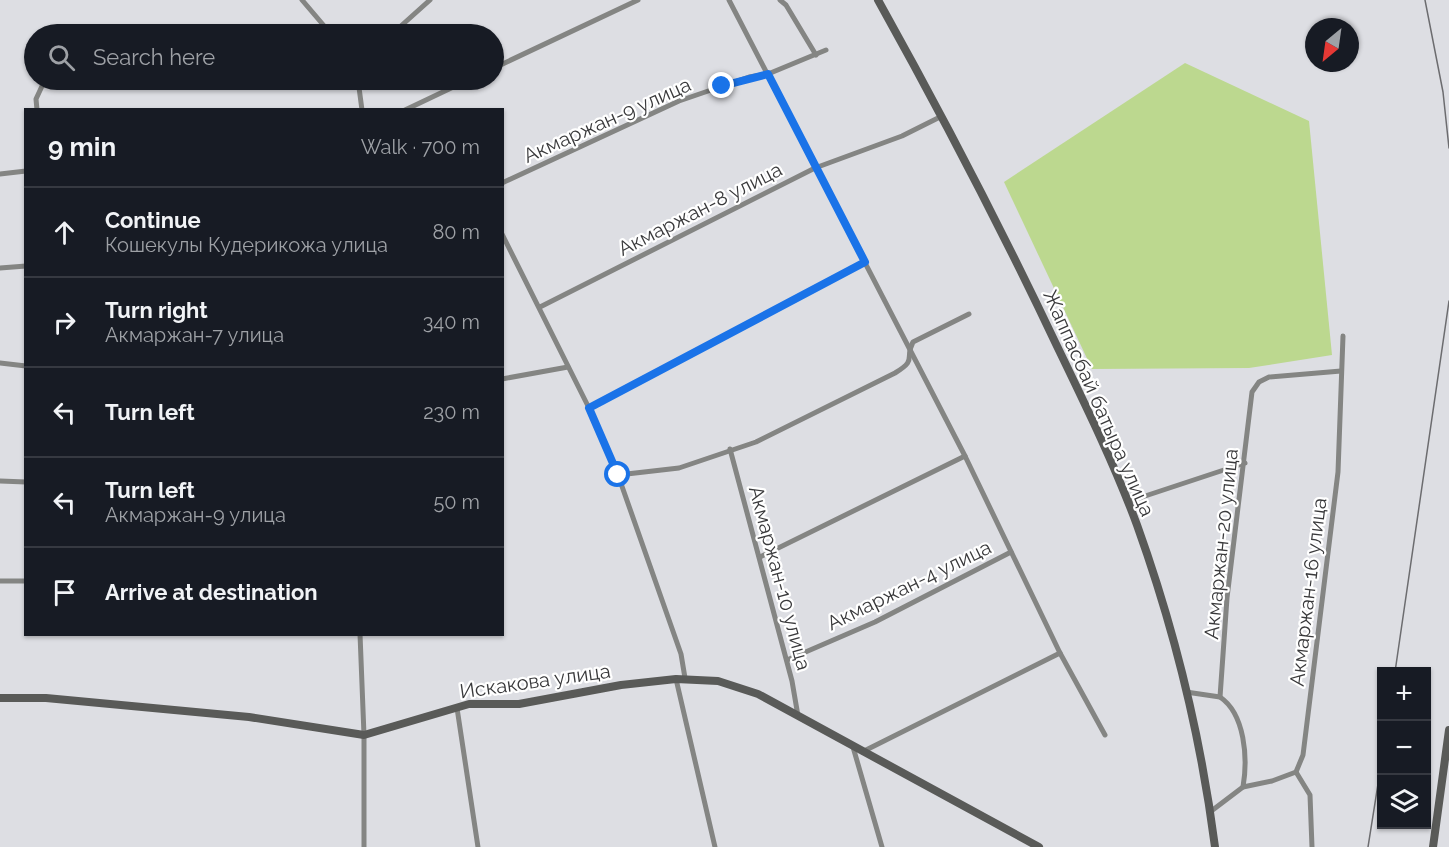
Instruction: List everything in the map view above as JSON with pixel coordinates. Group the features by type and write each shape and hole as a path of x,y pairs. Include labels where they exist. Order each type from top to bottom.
{"street":[{"path":"302,0 322,24"},
{"path":"403,24 430,0"},
{"path":"504,63 638,0"},
{"path":"729,0 965,456 1060,653 1106,735"},
{"path":"780,0 786,5 816,55"},
{"name":"Жаппасбай батыра улица","path":"879,0 1028,282 1102,439 1127,502 1167,621 1185,692 1215,847"},
{"name":"Акмаржан-9 улица","path":"504,182 680,101 749,77 768,74 826,50"},
{"path":"36,108 36,99 40,90"},
{"path":"359,90 362,108"},
{"path":"409,108 447,90"},
{"name":"Акмаржан-8 улица","path":"540,307 815,168 878,145 940,117"},
{"path":"0,174 24,171"},
{"path":"504,238 589,408 618,475 681,654 685,678"},
{"path":"589,408 865,262"},
{"path":"0,268 24,266"},
{"path":"618,475 679,468 788,428 907,366 911,359 909,348 913,342 969,314"},
{"name":"Акмаржан-16 улица","path":"1296,772 1303,755 1338,472 1343,336"},
{"path":"0,363 24,366"},
{"path":"504,380 568,367"},
{"name":"Акмаржан-20 улица","path":"1220,697 1227,598 1252,392 1259,382 1269,377 1341,371"},
{"name":"Акмаржан-10 улица","path":"729,449 787,660 798,716"},
{"path":"760,557 965,456"},
{"path":"1127,502 1245,463"},
{"path":"0,481 24,482"},
{"name":"Акмаржан-4 улица","path":"787,660 875,622 1011,552"},
{"path":"0,581 24,581"},
{"path":"360,636 364,735 364,847"},
{"path":"862,752 1060,653"},
{"name":"Искакова улица","path":"0,698 46,698 249,717 364,735 469,704 519,704 621,685 685,678 736,685 798,716 1039,847"},
{"path":"676,679 715,847"},
{"path":"1185,692 1220,697 1231,704 1237,718 1246,770 1243,787"},
{"path":"457,708 478,847"},
{"path":"1433,847 1449,730"},
{"path":"853,747 882,847"},
{"path":"1210,812 1243,787 1272,781 1296,772 1310,795 1312,847"}],"green space":[{"path":"1185,63 1309,121 1332,355 1249,368 1092,369 1004,182"}],"railway":[{"path":"1425,0 1443,92 1449,148"},
{"path":"1396,667 1449,301"},
{"path":"1368,847 1379,775"}],"route":[{"path":"618,475 589,408 865,262 768,74 749,77 722,86"}]}
